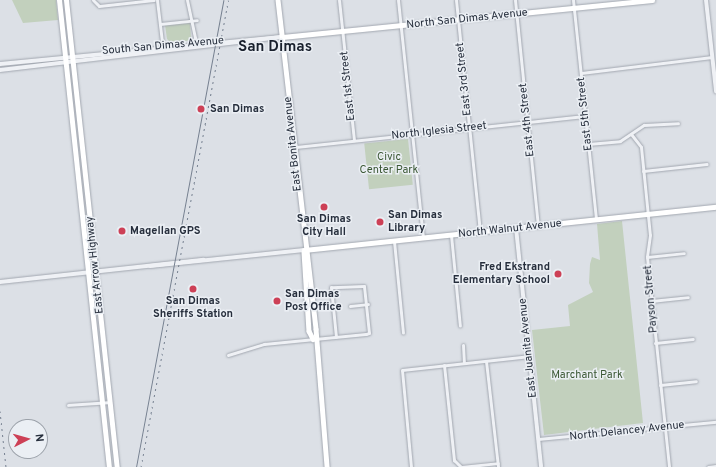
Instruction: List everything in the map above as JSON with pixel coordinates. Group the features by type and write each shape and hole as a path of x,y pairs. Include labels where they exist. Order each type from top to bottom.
{"main road":[{"name":"East Arrow Highway","path":"59,0 108,467"},
{"name":"East Arrow Highway","path":"66,0 97,272 117,467"},
{"name":"East Bonita Avenue","path":"278,0 304,250 316,329 314,339 327,467"},
{"name":"North San Dimas Avenue","path":"282,37 652,0"},
{"name":"North Walnut Avenue","path":"304,250 716,207"}],"street":[{"path":"93,0 95,5 154,0"},
{"path":"157,0 163,49"},
{"path":"187,0 189,21 195,38 191,44"},
{"name":"East 1st Street","path":"339,0 354,140"},
{"path":"398,0 423,238"},
{"name":"East 3rd Street","path":"456,0 480,232"},
{"name":"East 4th Street","path":"515,0 538,226"},
{"name":"East 5th Street","path":"573,0 596,220"},
{"path":"706,0 712,57 715,68 716,91"},
{"path":"160,24 197,20"},
{"name":"South San Dimas Avenue","path":"0,64 73,55 163,49 282,37"},
{"name":"South San Dimas Avenue","path":"0,70 66,64 191,44 282,37"},
{"path":"581,73 712,57"},
{"name":"North Iglesia Street","path":"293,147 585,116"},
{"path":"588,144 620,140 644,125 678,123"},
{"name":"Payson Street","path":"631,134 641,148 648,215 647,257 669,467"},
{"path":"643,171 707,164"},
{"name":"East Juanita Avenue","path":"516,228 541,467"},
{"path":"451,235 460,326"},
{"path":"394,241 403,333"},
{"path":"0,282 88,274 304,250"},
{"path":"647,257 684,253"},
{"path":"228,356 264,344 336,337 369,333 368,304 364,286 331,287 336,337"},
{"path":"651,301 688,297"},
{"path":"350,306 368,304"},
{"path":"655,343 693,339"},
{"path":"463,345 464,363"},
{"path":"411,467 402,370 530,356"},
{"path":"486,361 498,467"},
{"path":"444,365 457,466 461,467 498,463"},
{"path":"660,385 696,382"},
{"path":"68,405 110,402"},
{"name":"North Delancey Avenue","path":"538,439 716,422"},
{"path":"708,467 716,466"}],"green space":[{"path":"12,0 56,0 58,20 23,23"},
{"path":"190,23 191,38 187,41 171,43 167,39 165,25"},
{"name":"Civic Center Park","path":"408,139 413,185 369,189 364,144"},
{"name":"Marchant Park","path":"622,221 643,423 544,435 532,330 570,326 568,305 593,292 589,283 590,264 592,257 600,260 597,224"}],"tram line":[{"path":"136,467 223,0"}],"railway":[{"path":"141,467 228,0"},
{"path":"0,411 6,467"}],"place":[{"name":"San Dimas","path":"201,109"},
{"name":"San Dimas City Hall","path":"324,207"},
{"name":"San Dimas Library","path":"380,222"},
{"name":"Magellan GPS","path":"122,231"},
{"name":"Fred Ekstrand Elementary School","path":"558,274"},
{"name":"San Dimas Sheriffs Station","path":"193,289"},
{"name":"San Dimas Post Office","path":"277,301"}],"district":[{"name":"San Dimas","path":"275,48"}]}
